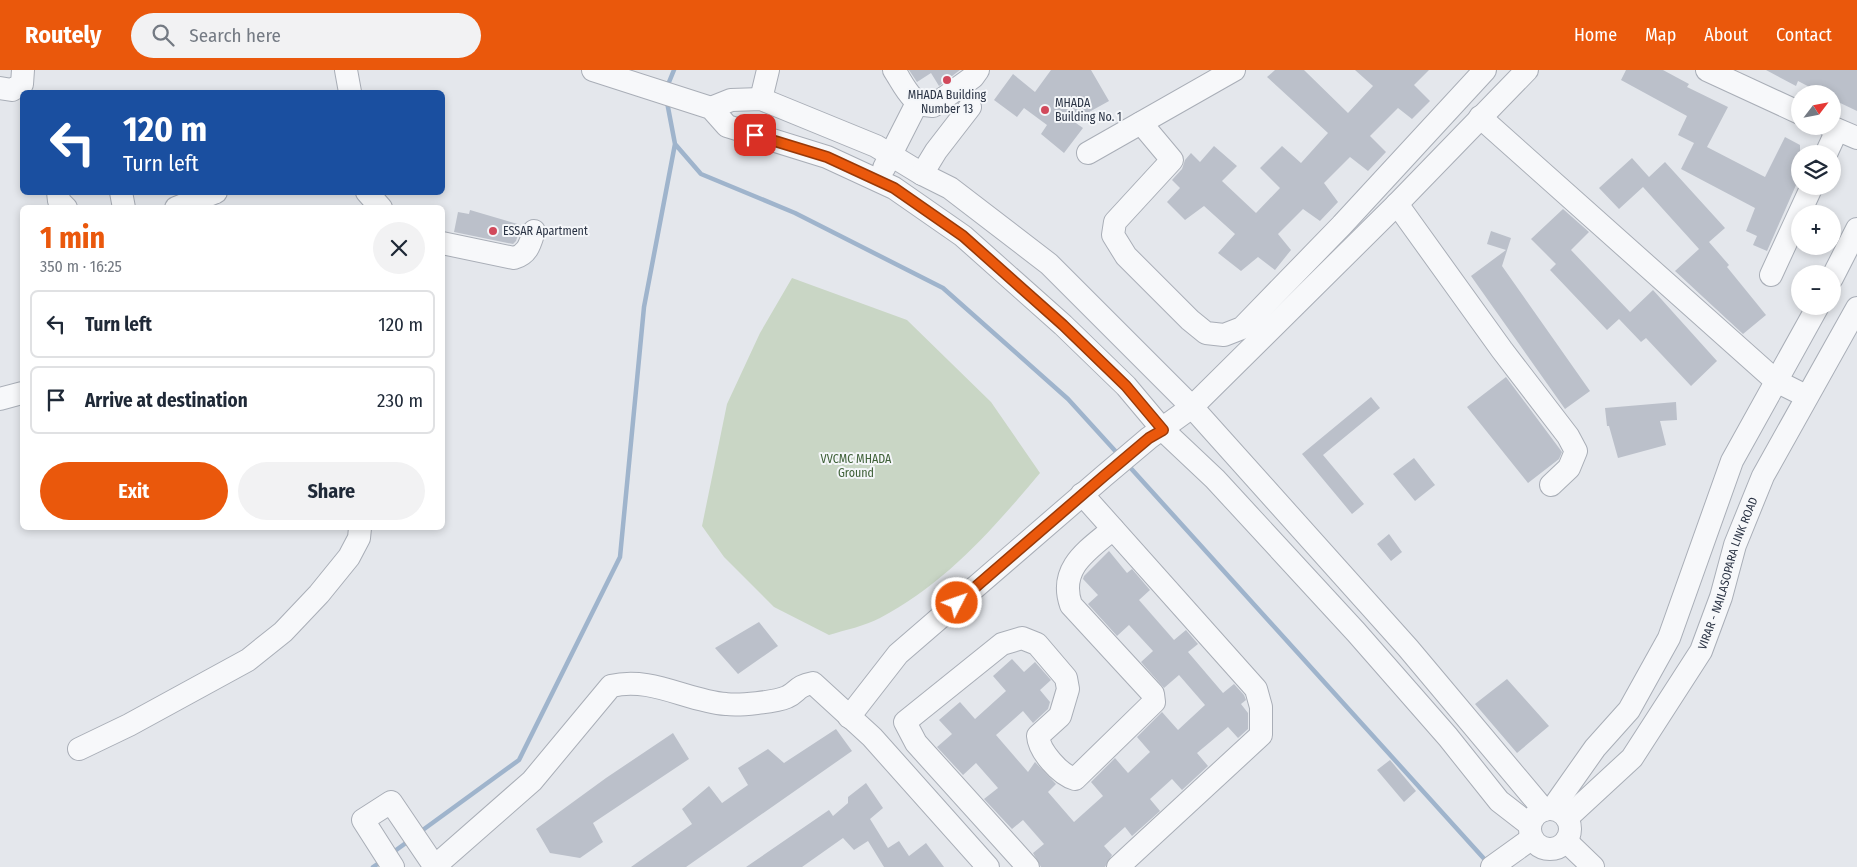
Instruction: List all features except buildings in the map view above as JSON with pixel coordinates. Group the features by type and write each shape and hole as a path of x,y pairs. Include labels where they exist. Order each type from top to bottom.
{"street":[{"path":"346,70 350,90"},
{"path":"593,70 705,105 727,126 827,157 894,188 963,236 1063,325 1126,386 1156,434 1215,479 1356,632 1448,737 1499,801 1546,839 1592,867"},
{"path":"761,99 768,70"},
{"path":"894,70 917,103 933,106 973,77 978,70"},
{"path":"1088,153 1234,70"},
{"path":"1141,123 1172,160 1115,222 1113,235 1126,256 1190,320 1206,333 1224,335 1242,328 1342,225 1485,70"},
{"path":"849,717 898,654 1082,494 1156,434 1192,408 1397,204 1527,70"},
{"path":"1707,70 1791,109"},
{"path":"0,88 12,90 22,84 28,72"},
{"path":"705,105 731,100 761,99 876,146 922,174 950,188 1049,264 1192,408 1408,648 1546,839"},
{"path":"878,180 917,103"},
{"path":"922,174 970,107"},
{"path":"1480,117 1776,381 1806,396"},
{"path":"184,205 208,195"},
{"path":"369,195 378,205"},
{"path":"1772,275 1808,195"},
{"path":"1397,204 1502,350 1568,436 1576,451 1569,468 1551,485"},
{"path":"1839,265 1857,229"},
{"path":"445,244 514,258 522,256 528,249 534,231"},
{"name":"VIRAR - NAILASOPARA LINK ROAD","path":"1492,867 1546,839 1632,758 1701,651 1720,597 1735,545 1763,476 1806,396 1857,308"},
{"name":"VIRAR - NAILASOPARA LINK ROAD","path":"1546,839 1595,748 1629,710 1669,638 1732,461 1813,315"},
{"path":"0,399 20,394"},
{"path":"1082,494 1256,689 1261,707 1261,734 1118,867"},
{"path":"875,740 904,722 1002,644 1022,638 1037,644 1066,678 1068,689 1060,716 1038,736 1039,744 1066,777 1075,779 1154,702 1153,694 1070,605 1066,593 1074,565 1113,529"},
{"path":"79,749 137,721 248,660 283,632 319,594 349,557 359,538 360,530"},
{"path":"389,860 363,820 391,802 435,867 532,781 611,686 625,683 670,689 694,698 727,705 787,697 800,685 813,683 875,740 988,867"},
{"path":"904,722 916,743 1028,867"}],"green space":[{"name":"VVCMC MHADA Ground","path":"792,278 907,320 991,402 1040,473 986,535 926,589 874,621 829,635 774,607 724,557 702,526 727,404 760,333"}],"waterway":[{"path":"667,87 674,70"},
{"path":"667,102 675,144 701,174 795,213 943,288 1068,399 1118,454"},
{"path":"420,832 519,760 620,557 644,307 675,144"},
{"path":"1127,464 1487,862"},
{"path":"392,853 410,840"},
{"path":"373,867 382,861"}],"place":[{"name":"MHADA Building Number 13","path":"947,80"},
{"name":"MHADA Building No. 1","path":"1045,110"},
{"name":"ESSAR Apartment","path":"493,231"}],"route":[{"path":"755,135 827,157 894,188 963,236 1063,325 1126,386 1163,430 1149,438 1075,500 957,603"}]}
